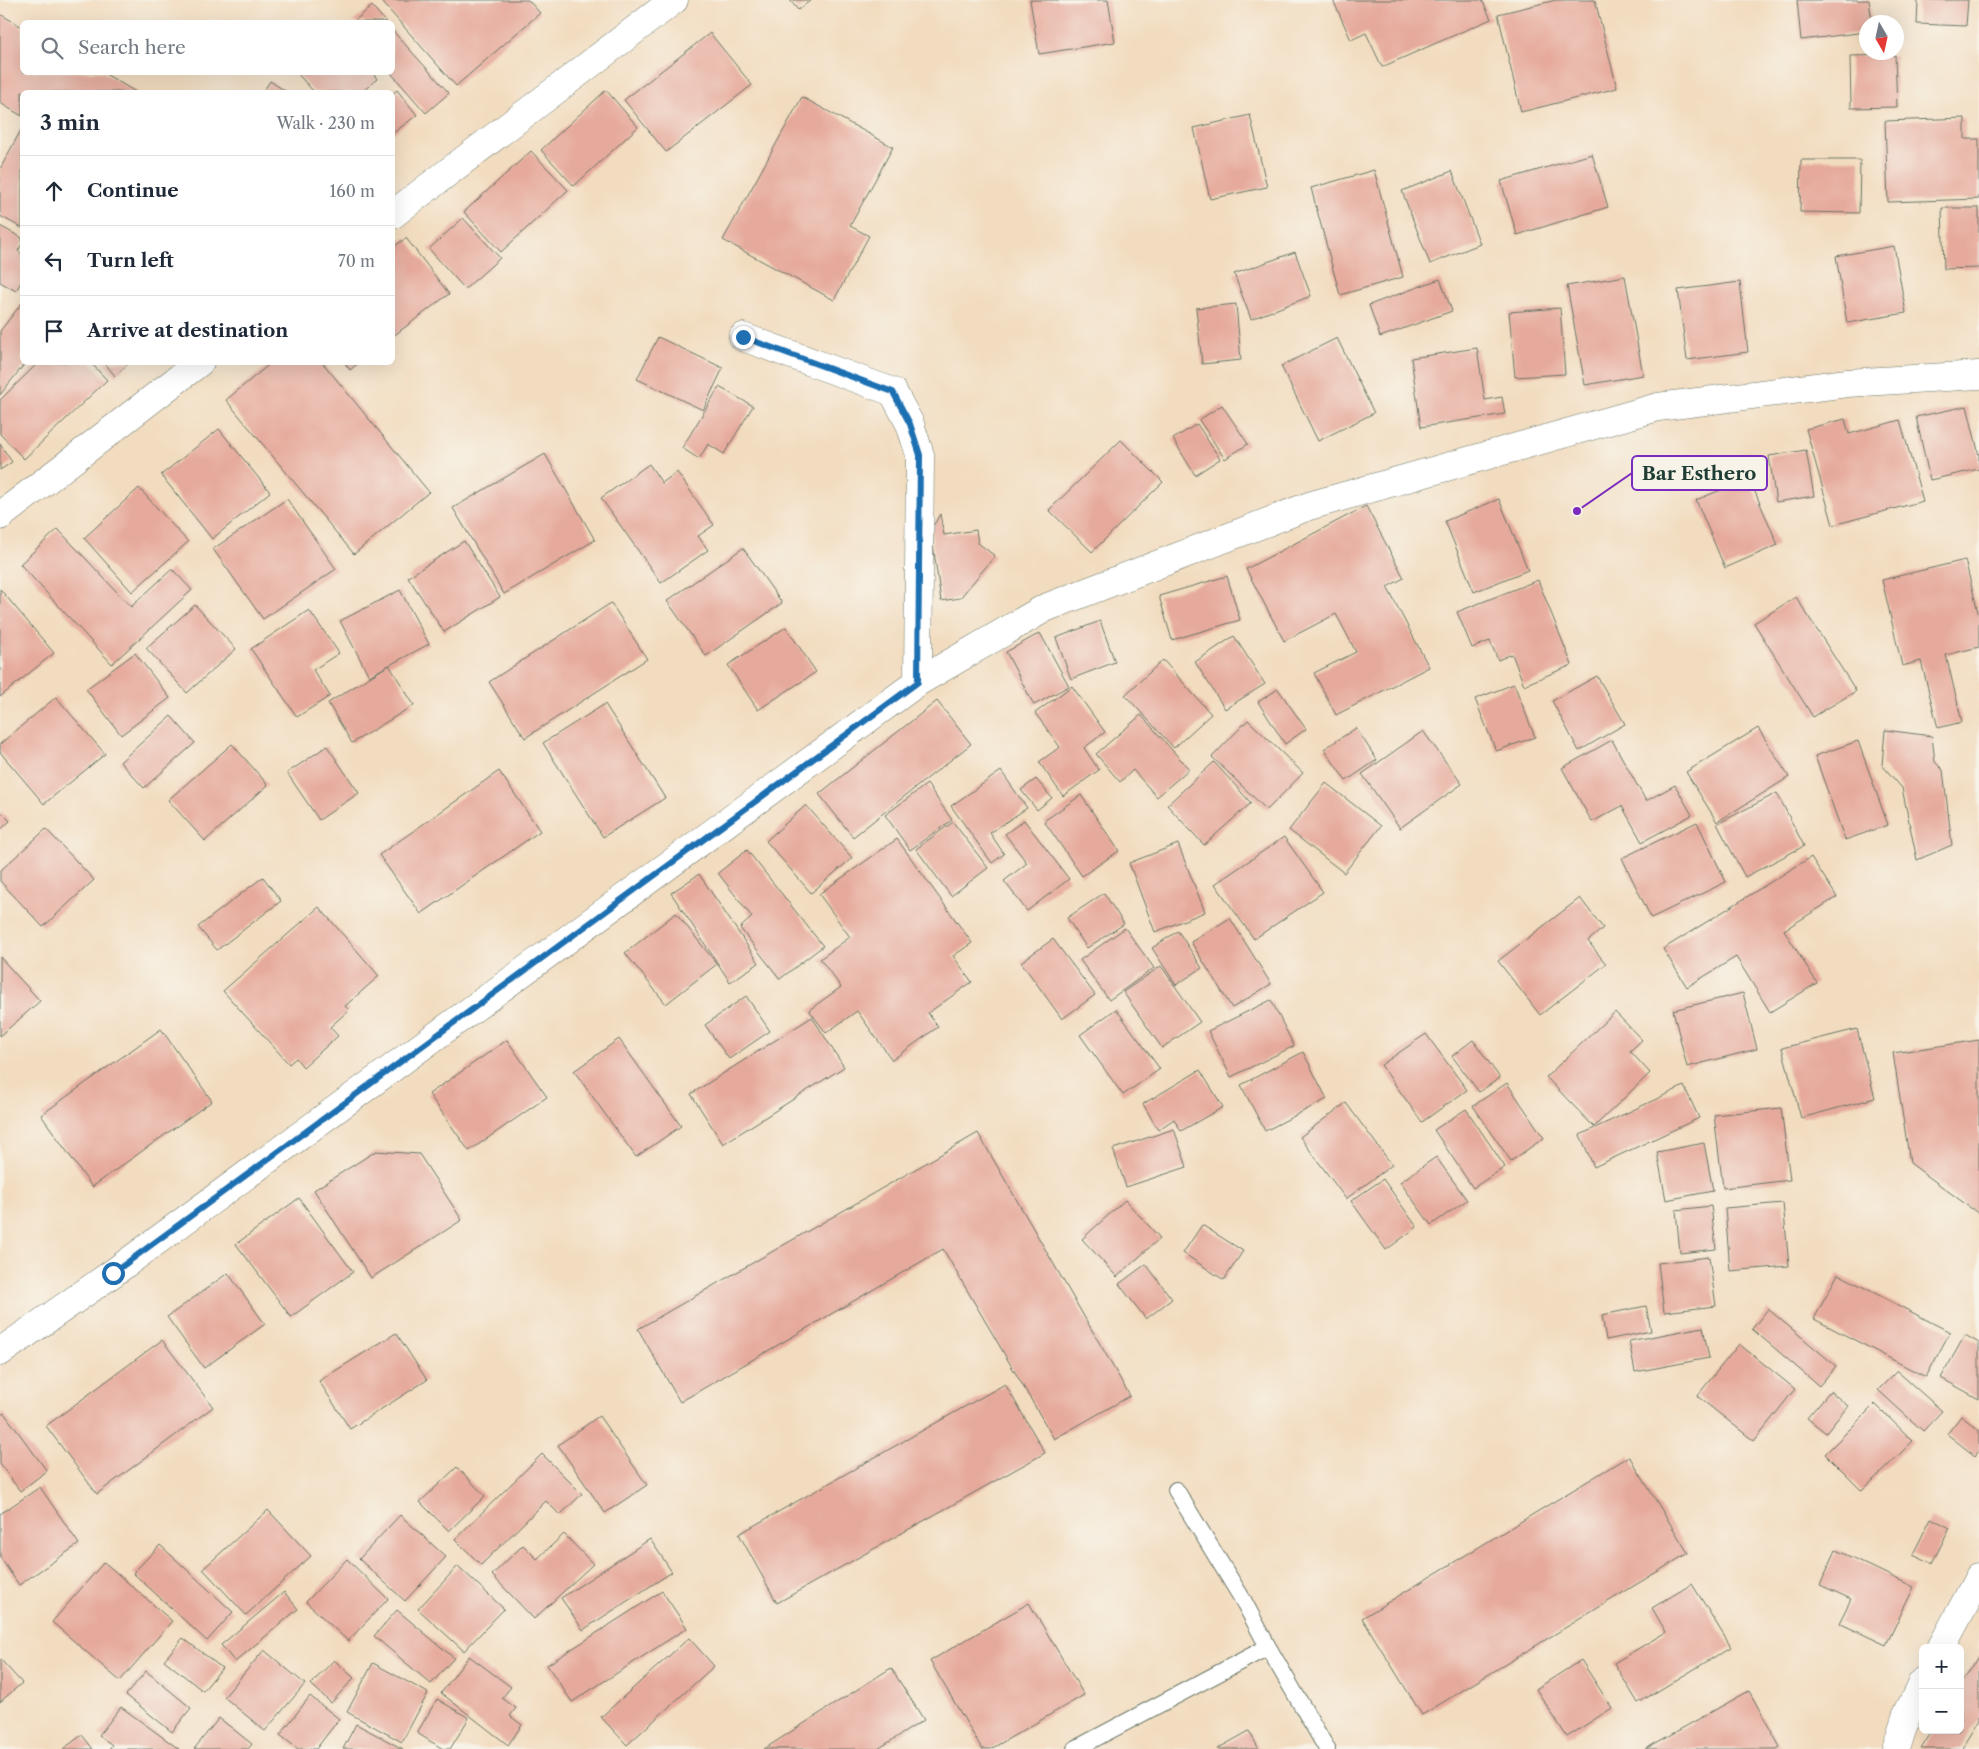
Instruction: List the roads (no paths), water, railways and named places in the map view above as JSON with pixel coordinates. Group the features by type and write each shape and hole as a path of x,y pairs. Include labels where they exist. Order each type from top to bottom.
{"street":[{"path":"395,213 674,0"},
{"path":"743,337 893,392 910,424 920,455 918,682"},
{"path":"0,516 196,365"},
{"path":"0,1352 121,1267 918,682 1045,608 1319,504 1658,407 1847,383 1979,375"},
{"path":"1943,1644 1979,1576"},
{"path":"1896,1749 1906,1717 1919,1689"}],"lane":[{"path":"1176,1490 1243,1600 1268,1648 1327,1749"},
{"path":"1075,1749 1268,1648"}],"place":[{"name":"Bar Esthero","path":"1577,511"}]}
